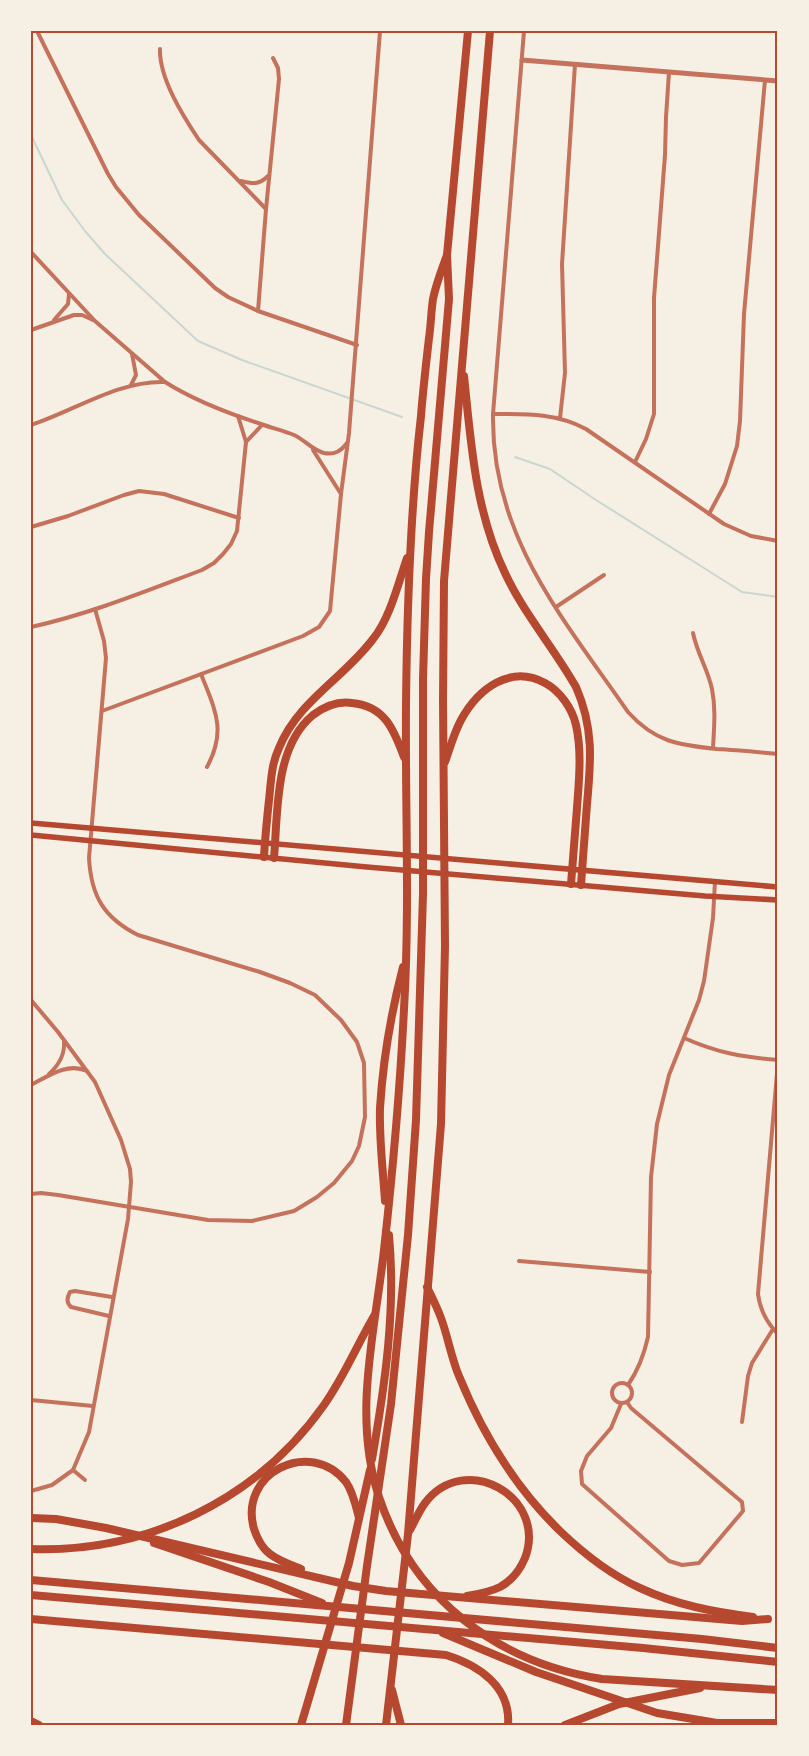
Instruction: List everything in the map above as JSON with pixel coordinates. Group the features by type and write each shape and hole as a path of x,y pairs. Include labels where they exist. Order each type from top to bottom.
{"highway":[{"path":"345,1725 391,1404 408,1235 416,1120 424,894 424,625 429,532 449,299 446,255 468,31"},
{"path":"386,1725 408,1534 440,1124 445,946 443,766 444,581 490,31"},
{"path":"446,255 434,298 416,460 409,552 406,764 407,953 401,1068 394,1152 367,1378 366,1414 369,1455 373,1476 388,1521 409,1560 423,1580 468,1624 497,1644 540,1664 602,1679 778,1690"},
{"path":"462,357 476,483 484,520 513,589 576,687 587,718 591,755 581,885"},
{"path":"264,858 272,768 279,746 298,714 374,638 392,604 409,552"},
{"path":"443,766 461,721 476,699 488,687 502,679 519,676 533,678 553,688 562,697 571,711 576,723 578,739 580,769 571,884"},
{"path":"274,858 280,786 287,755 300,729 307,720 323,708 347,702 361,704 377,712 394,731 406,764"},
{"path":"302,1725 360,1520 384,1387 392,1298 391,1260 381,1152 380,1109 394,1002 407,953"},
{"path":"427,1286 441,1318 452,1360 482,1427 506,1468 540,1511 578,1549 619,1578 659,1596 694,1607 778,1620"},
{"path":"31,1549 79,1548 149,1534 213,1506 259,1475 297,1439 325,1404 376,1313"},
{"path":"319,1577 278,1560 258,1540 253,1524 252,1506 263,1481 274,1470 288,1464 306,1462 322,1465 332,1470 346,1483 351,1491 360,1520"},
{"path":"408,1534 426,1501 443,1487 459,1481 476,1480 500,1488 508,1492 520,1507 527,1524 528,1540 526,1555 519,1569 508,1582 495,1589 458,1598"},
{"path":"31,1518 83,1524 353,1586 386,1591 742,1621 768,1619"},
{"path":"131,1534 178,1552 269,1582 330,1606"},
{"path":"31,1580 702,1639 778,1648"},
{"path":"31,1595 643,1648 778,1662"},
{"path":"31,1619 446,1655 477,1668 494,1683 505,1699 508,1725"},
{"path":"436,1630 536,1672 657,1713 717,1723 778,1724"},
{"path":"391,1684 401,1725"},
{"path":"565,1725 619,1704 710,1686"},
{"path":"31,1721 39,1725"}],"main road":[{"path":"31,823 778,887"},
{"path":"31,835 367,867 714,897 778,900"}],"street":[{"path":"36,31 104,167 127,202 139,215 215,288 236,302 357,345"},
{"path":"102,711 303,636 319,627 330,611 353,393 366,195 380,31"},
{"path":"524,31 493,414 496,467 506,509 514,532 528,562 556,607 638,724 647,731 669,742 684,746 778,754"},
{"path":"160,49 160,60 164,76 190,127 199,140 266,209"},
{"path":"258,311 279,78 278,68 273,58"},
{"path":"522,60 778,82"},
{"path":"560,418 565,373 562,269 576,64"},
{"path":"635,462 654,414 654,298 665,155 669,72"},
{"path":"709,514 727,478 737,446 740,421 744,314 765,80"},
{"path":"239,180 251,184 262,182 269,175"},
{"path":"31,252 95,321 165,382 196,400 295,436 324,453 334,454 341,451 348,441"},
{"path":"52,322 68,304 69,294"},
{"path":"31,330 74,315 82,315 95,321"},
{"path":"130,385 136,374 132,354"},
{"path":"31,425 130,385 165,382"},
{"path":"493,414 535,414 574,422 724,524 751,536 778,541"},
{"path":"31,627 53,623 95,609 202,570 214,563 231,544 237,531 246,442 237,416"},
{"path":"246,442 262,425"},
{"path":"313,448 341,494"},
{"path":"31,527 139,491 164,494 239,518"},
{"path":"556,607 604,575"},
{"path":"31,1194 58,1196 208,1220 252,1221 294,1211 317,1197 334,1183 352,1161 359,1146 365,1117 364,1063 357,1042 341,1020 315,996 304,989 268,974 138,935 124,928 104,910 93,888 90,873 90,842 106,658 104,641 95,609"},
{"path":"693,633 712,688 714,706 713,748"},
{"path":"201,674 216,713 218,731 216,747 206,767"},
{"path":"628,1385 638,1369 645,1352 648,1336 651,1176 656,1124 669,1075 699,1000 704,981 716,881"},
{"path":"31,1000 89,1072 113,1119 126,1152 131,1175 129,1208 89,1432 73,1470 52,1484 31,1491"},
{"path":"684,1038 715,1051 731,1055 778,1061 758,1294 762,1312 778,1334"},
{"path":"46,1077 56,1068 62,1058 65,1047 64,1040"},
{"path":"31,1085 70,1068 78,1067 89,1072"},
{"path":"519,1261 650,1272"},
{"path":"109,1316 70,1307 67,1298 70,1292 75,1291 112,1298"},
{"path":"742,1422 748,1376 752,1363 758,1350 773,1329"},
{"path":"618,1383 628,1385 632,1394 627,1402 621,1404 614,1400 612,1390 618,1383"},
{"path":"31,1400 93,1406"},
{"path":"621,1404 611,1428 587,1456 581,1471 582,1484 669,1561 682,1565 699,1563 743,1511 742,1502 627,1402"},
{"path":"73,1470 85,1480"}],"waterway":[{"path":"31,135 62,200 85,231 105,254 198,341 242,360 402,417"},
{"path":"515,457 550,469 742,592 778,597"}]}
